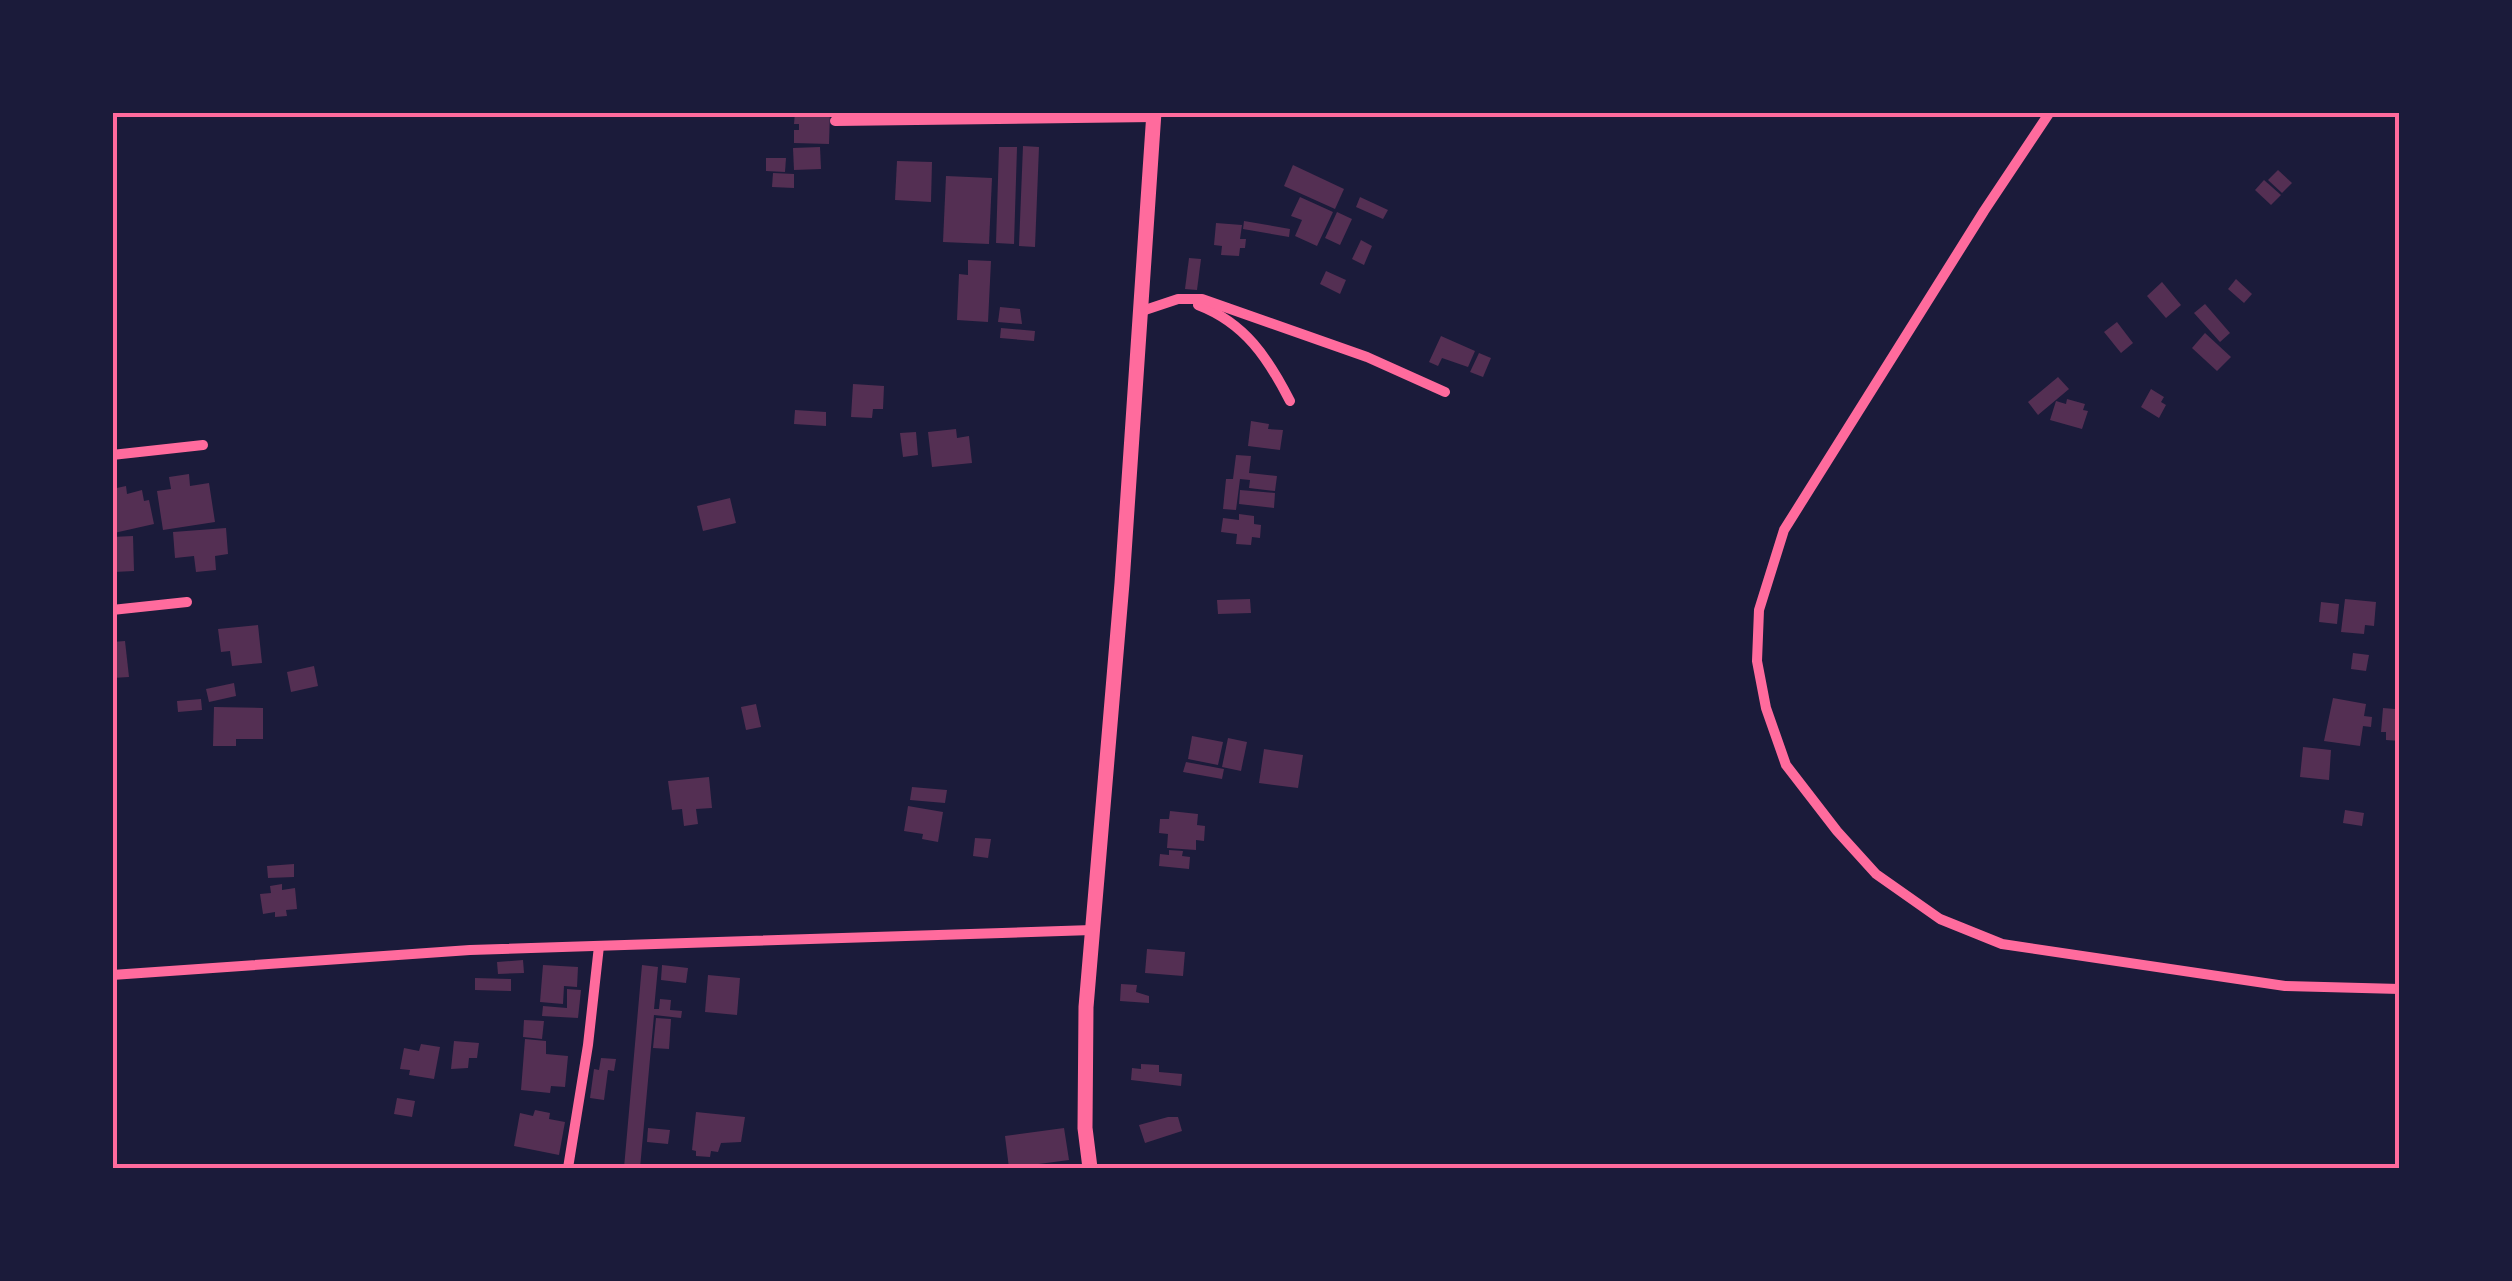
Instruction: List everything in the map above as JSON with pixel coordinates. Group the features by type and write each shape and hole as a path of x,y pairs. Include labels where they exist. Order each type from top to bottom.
{"street":[{"path":"2050,112 1784,530 1759,610 1757,661 1766,708 1786,766 1837,832 1876,874 1940,919 2002,944 2284,986 2400,989"},
{"path":"835,121 1154,115 1092,930 1084,1072 1090,1168"},
{"path":"1142,312 1178,299 1202,299 1367,356 1444,392"},
{"path":"1178,299 1202,306 1248,335 1270,360 1290,401"},
{"path":"112,455 203,445"},
{"path":"112,610 187,602"},
{"path":"112,976 470,950 1092,930"},
{"path":"568,1168 599,946"}],"building":[{"path":"795,112 830,112 829,144 794,143 794,130 799,130 799,124 794,124"},
{"path":"1023,146 1039,147 1035,247 1019,246"},
{"path":"820,147 821,169 794,170 793,148"},
{"path":"999,147 1017,147 1014,244 996,243"},
{"path":"766,158 786,158 785,172 766,171"},
{"path":"897,161 932,162 931,202 895,200"},
{"path":"1293,165 1344,189 1335,209 1284,186"},
{"path":"2278,170 2292,183 2282,193 2268,180"},
{"path":"773,173 794,174 794,188 772,187"},
{"path":"946,176 992,178 989,244 943,242"},
{"path":"2264,180 2281,195 2271,205 2255,190"},
{"path":"1300,197 1333,212 1317,246 1295,236 1302,220 1291,216"},
{"path":"1360,197 1388,210 1383,219 1356,207"},
{"path":"1337,212 1352,219 1340,245 1325,238"},
{"path":"1244,221 1290,229 1289,237 1243,229"},
{"path":"1216,223 1242,225 1240,239 1246,239 1239,256 1221,255 1222,246 1214,245"},
{"path":"1361,240 1372,246 1364,265 1352,259"},
{"path":"1189,258 1201,259 1197,290 1185,289"},
{"path":"968,260 991,261 988,322 957,320 959,274 968,275"},
{"path":"1326,271 1346,280 1340,294 1320,284"},
{"path":"2236,279 2252,294 2244,303 2228,289"},
{"path":"2162,282 2181,305 2166,318 2147,296"},
{"path":"2205,304 2230,333 2220,342 2194,313"},
{"path":"1000,307 1020,309 1022,324 998,322"},
{"path":"2117,322 2133,343 2121,353 2104,332"},
{"path":"1001,328 1035,331 1034,341 1000,338"},
{"path":"2205,333 2231,357 2217,371 2192,348"},
{"path":"1441,336 1475,351 1468,367 1442,358 1438,366 1429,362"},
{"path":"1479,353 1491,358 1483,377 1470,372"},
{"path":"2058,377 2069,389 2038,415 2028,402"},
{"path":"853,384 884,386 883,409 873,409 872,418 851,417"},
{"path":"2151,389 2164,397 2161,402 2166,405 2159,418 2141,407"},
{"path":"2067,399 2085,404 2083,410 2088,411 2082,429 2050,420 2056,401 2066,404"},
{"path":"795,410 826,412 826,426 794,424"},
{"path":"1251,421 1269,424 1268,429 1283,430 1280,450 1248,446"},
{"path":"956,429 957,438 969,436 972,463 932,467 928,432"},
{"path":"916,432 918,455 903,457 900,433"},
{"path":"1236,455 1251,456 1249,473 1277,476 1275,491 1249,488 1250,480 1240,479 1236,510 1223,509 1226,479 1233,479"},
{"path":"189,474 190,486 209,483 215,522 163,530 157,491 171,489 169,477"},
{"path":"126,486 127,494 142,490 144,501 149,500 154,524 114,533 112,489"},
{"path":"1240,490 1275,493 1274,508 1239,504"},
{"path":"730,498 736,523 703,531 697,506"},
{"path":"1239,514 1254,516 1254,524 1261,525 1260,538 1252,537 1251,545 1236,544 1237,534 1221,532 1223,518 1239,520"},
{"path":"226,528 228,554 215,556 216,570 196,572 194,556 175,558 173,532"},
{"path":"133,536 134,571 114,572 112,537"},
{"path":"1250,599 1251,613 1218,614 1217,600"},
{"path":"2345,599 2376,602 2374,626 2365,625 2364,634 2341,632"},
{"path":"2321,602 2339,604 2337,624 2319,622"},
{"path":"258,625 262,663 232,666 230,651 221,652 218,629"},
{"path":"125,641 129,677 112,678 112,642"},
{"path":"2353,653 2369,655 2366,671 2351,669"},
{"path":"314,666 318,686 291,692 287,672"},
{"path":"234,683 236,696 209,702 206,689"},
{"path":"2397,691 2400,741 2386,740 2386,732 2381,732 2383,708 2395,709"},
{"path":"2333,698 2366,704 2364,716 2372,717 2371,727 2363,726 2360,746 2324,741"},
{"path":"201,699 202,710 178,712 177,701"},
{"path":"756,704 761,727 746,730 741,707"},
{"path":"214,707 263,708 263,739 236,739 236,746 213,746"},
{"path":"1192,736 1223,742 1218,765 1188,759"},
{"path":"1228,738 1247,742 1241,771 1222,767"},
{"path":"2303,747 2331,750 2329,780 2300,777"},
{"path":"1264,749 1303,755 1298,788 1259,783"},
{"path":"1186,762 1224,769 1222,779 1183,772"},
{"path":"709,777 712,808 696,809 698,824 684,826 682,809 672,810 668,781"},
{"path":"912,787 947,790 945,803 910,800"},
{"path":"908,806 943,812 938,842 904,831"},
{"path":"2345,810 2364,813 2362,826 2343,823"},
{"path":"1170,811 1198,814 1197,825 1205,826 1204,841 1196,840 1196,850 1167,848 1168,834 1159,833 1160,819 1169,819"},
{"path":"975,838 991,839 988,858 973,856"},
{"path":"1169,850 1183,851 1182,856 1190,857 1189,869 1159,866 1160,854 1169,855"},
{"path":"294,864 294,877 268,878 267,866"},
{"path":"282,884 282,890 295,888 297,909 286,910 287,916 263,914 260,894 271,893 270,886"},
{"path":"1147,949 1185,952 1183,976 1145,973"},
{"path":"523,960 524,973 498,974 497,962"},
{"path":"543,965 578,967 577,987 564,986 563,1004 540,1002"},
{"path":"642,965 658,967 654,1009 659,1009 660,999 671,1000 670,1010 682,1011 681,1018 654,1015 640,1168 624,1168"},
{"path":"662,965 688,968 686,983 661,980"},
{"path":"708,975 740,978 737,1015 705,1012"},
{"path":"475,978 511,979 511,991 475,990"},
{"path":"1121,984 1137,985 1136,992 1149,996 1149,1003 1120,1001"},
{"path":"567,989 581,990 578,1018 542,1016 543,1006 567,1008"},
{"path":"656,1018 671,1019 669,1049 653,1048"},
{"path":"524,1020 544,1021 542,1039 523,1037"},
{"path":"525,1039 546,1041 546,1054 568,1056 565,1087 551,1086 550,1093 521,1090"},
{"path":"454,1041 479,1043 477,1058 469,1058 468,1068 451,1069"},
{"path":"421,1044 440,1047 434,1079 409,1075 410,1070 400,1069 404,1048 419,1051"},
{"path":"601,1058 616,1059 614,1071 608,1070 604,1100 590,1098 594,1069 599,1070"},
{"path":"1141,1064 1159,1065 1159,1072 1182,1074 1181,1086 1131,1080 1132,1068 1141,1069"},
{"path":"397,1098 415,1101 412,1117 394,1114"},
{"path":"535,1110 550,1113 549,1119 565,1122 559,1155 514,1146 520,1113 533,1116"},
{"path":"696,1112 745,1117 741,1142 721,1143 718,1152 711,1151 710,1157 696,1156 692,1150"},
{"path":"1178,1117 1182,1131 1145,1143 1139,1125"},
{"path":"648,1128 670,1130 668,1144 647,1142"},
{"path":"1064,1128 1069,1160 1009,1168 1005,1136"}]}
